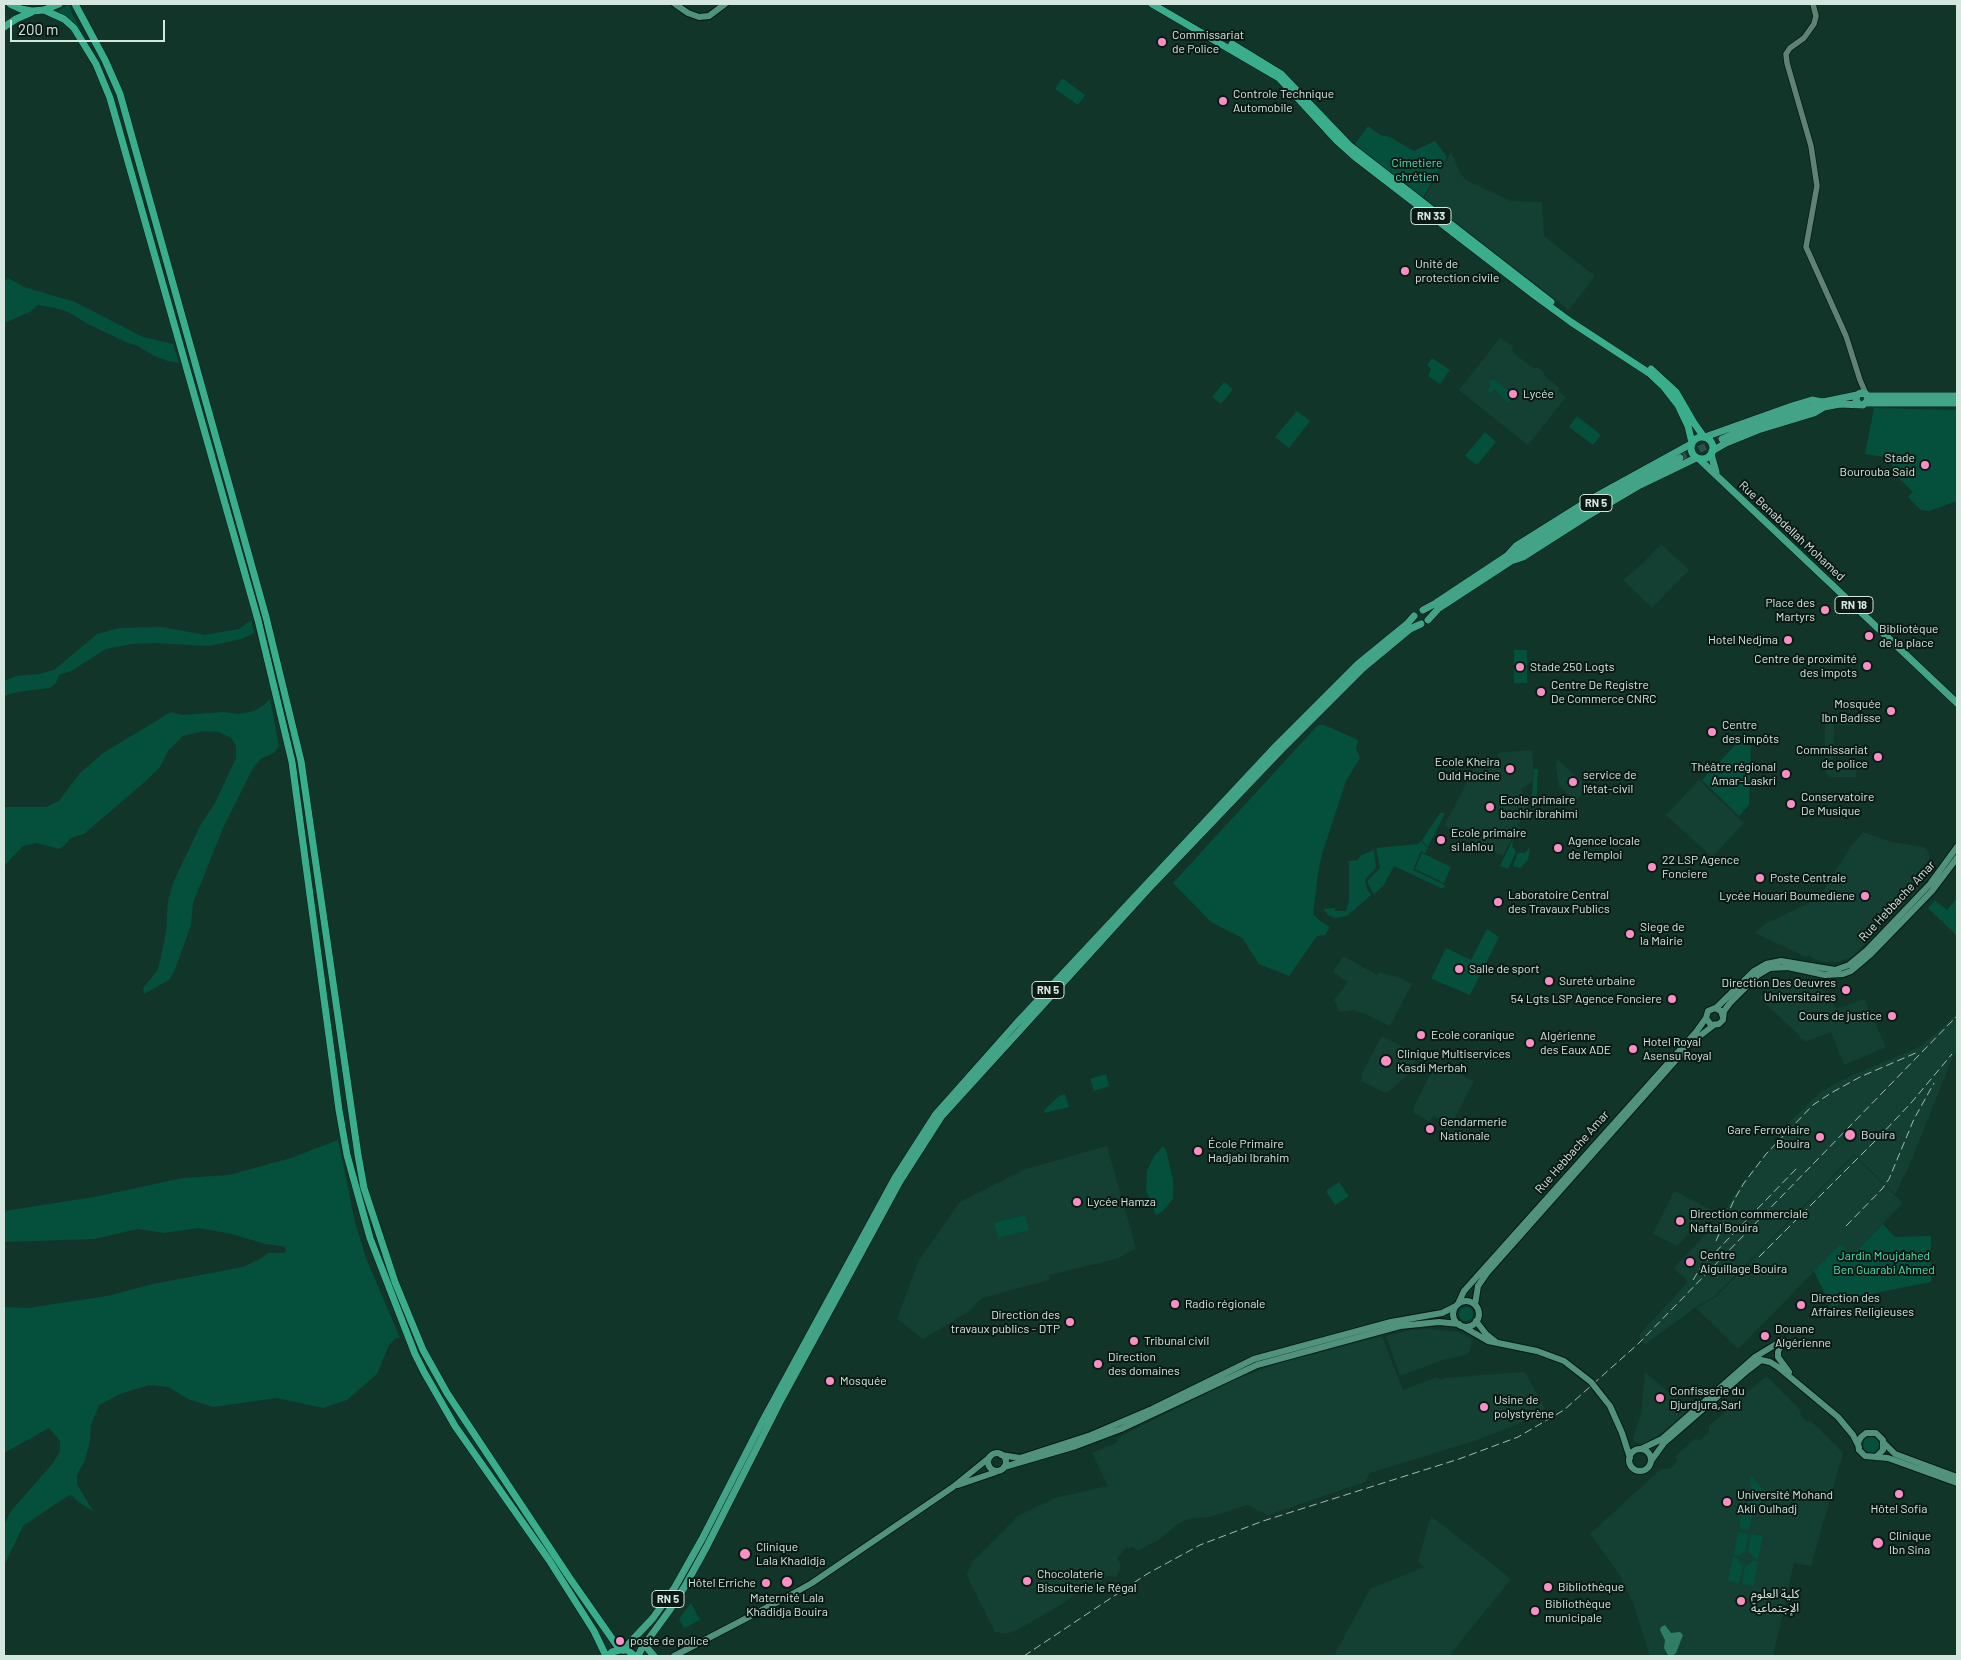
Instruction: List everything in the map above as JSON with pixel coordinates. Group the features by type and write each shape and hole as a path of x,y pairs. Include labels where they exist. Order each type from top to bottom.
{"highway":[{"path":"10,4 22,10 32,11 44,10 59,4"},
{"path":"74,4 111,71 120,94 269,627 301,761 364,1188 395,1282 423,1350 447,1393 564,1570 621,1650"},
{"name":"RN 33","path":"1152,4 1278,78 1355,157 1534,295 1571,322 1649,373 1670,393 1678,404 1688,426 1691,444"},
{"name":"RN 33","path":"1161,4 1281,74 1349,145 1571,318 1660,376 1676,392 1694,423 1705,437"},
{"path":"44,10 64,19 74,28 96,64 110,98 258,620 292,762 339,1110 347,1155 370,1238 415,1354 455,1426 549,1560 594,1631 607,1656 612,1652 621,1650 637,1656"},
{"path":"4,27 32,11"},
{"path":"1705,437 1711,441 1712,452 1707,458 1698,458 1692,454 1691,444 1697,438 1705,437"}],"main road":[{"path":"675,4 688,13 699,17 709,16 725,4"},
{"path":"1705,437 1784,408 1812,400 1821,405 1863,405 1863,396"},
{"path":"1722,439 1765,421 1821,405 1863,396 1957,396"},
{"path":"1863,396 1957,403"},
{"path":"1712,452 1726,443 1758,430 1814,413 1821,405"},
{"name":"RN 5","path":"1428,620 1439,608 1511,557 1516,546 1591,499 1691,444"},
{"name":"Rue Benabdellah Mohamed","path":"1712,452 1714,467 1720,479"},
{"name":"RN 5","path":"1422,610 1511,557 1590,506 1680,458"},
{"path":"1511,557 1523,557 1626,492 1698,458"},
{"name":"Rue Benabdellah Mohamed","path":"1698,458 1957,702"},
{"path":"1422,610 1428,613 1428,620 1421,624 1415,620 1414,616 1416,612 1422,610"},
{"name":"RN 5","path":"621,1650 653,1618 675,1587 895,1178 936,1114 1010,1031 1270,752 1358,664 1407,624 1414,616"},
{"name":"RN 5","path":"637,1656 685,1586 781,1400 900,1181 942,1117 1142,896 1282,750 1363,668 1410,629 1421,624"},
{"name":"Rue Hebbache Amar","path":"1716,1008 1754,971 1766,964 1781,961 1835,970 1849,965 1867,950 1930,884 1957,847"},
{"name":"Rue Hebbache Amar","path":"1723,1017 1724,1011 1740,993 1758,975 1770,968 1788,967 1825,975 1843,974 1851,971 1871,954 1932,891 1957,858"},
{"path":"1716,1008 1721,1011 1723,1017 1719,1024 1714,1025 1709,1023 1706,1018 1708,1011 1716,1008"},
{"name":"Rue Hebbache Amar","path":"1457,1305 1464,1291 1696,1032 1706,1018"},
{"name":"Rue Hebbache Amar","path":"1475,1305 1478,1286 1487,1273 1692,1042 1714,1025"},
{"path":"1430,1316 1450,1305 1464,1291"},
{"path":"674,1656 797,1592 952,1487 995,1454 1020,1458 1092,1435 1152,1409 1254,1360 1382,1324 1442,1313 1465,1301 1475,1305 1478,1313 1476,1321 1471,1326 1439,1322 1400,1326 1257,1365 1121,1429 952,1487"},
{"path":"1457,1305 1453,1316 1461,1325 1488,1342 1537,1351 1564,1361 1591,1382 1610,1406 1622,1433 1632,1466 1639,1470 1646,1469 1664,1443 1758,1362 1765,1360 1798,1382 1848,1428 1865,1456 1888,1458 1957,1484"},
{"path":"1476,1321 1489,1337 1499,1344"},
{"path":"1630,1458 1632,1453 1662,1439 1755,1357 1783,1340 1778,1357 1798,1382"},
{"path":"1858,1447 1861,1437 1870,1432 1879,1434 1884,1443 1895,1454 1957,1477"},
{"path":"1622,1433 1628,1442 1649,1453 1651,1461"},
{"path":"1876,1457 1883,1450 1884,1443"},
{"path":"1001,1455 1005,1459 1001,1469"},
{"path":"990,1457 988,1462 990,1467 994,1470 1001,1469"},
{"path":"648,1640 648,1649 654,1656"}],"street":[{"path":"1813,4 1816,16 1814,24 1804,38 1790,48 1786,54 1811,146 1817,186 1806,247 1846,336 1863,396"}],"shaded area":[{"path":"1451,152 1461,175 1468,181 1511,201 1542,202 1544,236 1595,276 1569,310 1424,198"},
{"name":"Lycée","path":"1500,338 1513,346 1512,351 1521,359 1535,369 1537,367 1545,373 1543,375 1560,388 1558,391 1566,397 1528,445 1459,390"},
{"path":"1661,544 1689,570 1652,608 1623,580"},
{"path":"1825,716 1857,716 1857,725 1834,725 1833,768 1856,769 1856,777 1830,777 1825,771"},
{"name":"Ecole primaire bachir ibrahimi","path":"1532,750 1534,780 1521,789 1529,803 1503,856 1444,826 1474,769 1478,767 1487,772 1491,763 1499,765 1498,753"},
{"path":"1558,760 1588,787 1576,801 1559,786 1556,767"},
{"path":"1699,780 1744,823 1712,857 1666,815"},
{"name":"Lycée Houari Boumediene","path":"1863,832 1891,842 1924,847 1930,854 1927,879 1853,956 1839,962 1825,962 1813,959 1809,955 1806,957 1755,933 1765,924 1818,899 1851,846"},
{"path":"1343,956 1377,975 1379,972 1400,978 1412,984 1390,1026 1353,1010 1340,1012 1334,1000 1348,982 1333,972"},
{"path":"1794,981 1820,988 1837,1009 1864,999 1886,1047 1844,1065 1831,1032 1805,1042 1803,1038 1801,1039 1759,998 1771,986 1776,991 1784,982 1789,985"},
{"path":"1957,1013 1957,1051 1953,1056 1910,1164 1895,1194 1854,1154 1715,1296 1696,1307 1644,1345 1639,1335 1688,1282 1674,1268 1719,1220 1745,1179 1790,1125 1789,1123 1821,1092 1840,1081 1919,1047"},
{"path":"1382,1036 1418,1055 1409,1074 1386,1093 1361,1081 1362,1073"},
{"path":"1436,1063 1474,1081 1451,1125 1433,1116 1430,1122 1414,1113 1414,1107"},
{"path":"1107,1146 1136,1248 1116,1259 1049,1275 1049,1280 982,1298 968,1312 923,1339 897,1319 919,1260 960,1202 1023,1170"},
{"path":"1854,1156 1903,1203 1852,1255 1841,1244 1738,1349 1696,1308 1716,1297"},
{"name":"Direction commerciale Naftal Bouira","path":"1674,1191 1711,1210 1677,1246 1653,1234"},
{"path":"1432,1329 1458,1332 1471,1338 1472,1344 1469,1353 1443,1360 1400,1376 1386,1336 1411,1330"},
{"path":"1382,1336 1403,1390 1437,1377 1440,1380 1444,1378 1525,1372 1545,1409 1518,1424 1477,1440 1370,1473 1365,1482 1268,1515 1247,1505 1210,1517 1190,1518 1138,1551 1133,1547 1126,1548 1117,1558 1120,1563 1120,1570 1116,1577 1107,1576 1101,1583 1087,1584 1067,1601 1017,1630 1006,1634 995,1632 968,1578 967,1574 972,1562 1018,1516 1055,1498 1108,1486 1092,1453 1116,1443 1119,1437 1231,1381 1276,1364"},
{"path":"1645,1372 1686,1407 1686,1410 1685,1414 1669,1428 1647,1443 1642,1444 1637,1443 1633,1439 1641,1414"},
{"name":"Université Mohand Akli Oulhadj","path":"1766,1376 1801,1411 1800,1415 1807,1422 1811,1421 1843,1453 1811,1566 1794,1563 1773,1656 1650,1656 1633,1603 1618,1572 1590,1534 1661,1469 1670,1469 1678,1461 1675,1457 1694,1439 1700,1440 1709,1432 1709,1426"},
{"path":"1431,1516 1511,1579 1449,1656 1334,1656 1370,1589 1424,1567 1418,1561"},
{"path":"1665,1625 1671,1633 1680,1632 1683,1635 1676,1653 1672,1656 1668,1655 1664,1648 1665,1640 1660,1630"}],"green space":[{"path":"69,4 72,14 91,50 76,28 55,13"},
{"path":"1062,78 1085,95 1078,105 1055,89"},
{"name":"Cimetiere chrétien","path":"1368,126 1380,135 1390,137 1414,151 1435,141 1447,157 1423,197 1355,144"},
{"path":"8,278 24,287 75,302 143,337 173,344 179,363 154,356 138,346 88,324 68,312 55,308 38,305 30,312 4,323 4,282"},
{"path":"1432,358 1450,370 1440,384 1428,376 1431,369 1427,365"},
{"path":"1494,380 1514,395 1509,403 1494,389 1491,393 1488,390 1491,386 1488,381"},
{"path":"1224,382 1233,389 1221,404 1212,397"},
{"name":"Stade Bourouba Said","path":"1874,408 1957,410 1957,501 1929,511 1921,510 1908,497 1913,492 1892,471 1892,458 1865,454"},
{"path":"1297,411 1310,421 1289,448 1275,437"},
{"path":"1577,416 1601,435 1593,445 1569,427"},
{"path":"1485,432 1496,442 1477,465 1465,456"},
{"path":"251,620 254,633 241,639 209,646 153,643 132,644 106,649 71,671 59,675 56,683 50,688 17,692 4,696 4,681 16,676 39,674 54,670 97,634 119,628 162,627 205,635 239,629"},
{"name":"Stade 250 Logts","path":"1514,650 1527,650 1527,683 1514,683"},
{"path":"270,699 279,746 274,753 262,758 254,766 223,828 193,903 191,925 174,972 169,980 144,994 143,988 157,971 161,957 166,932 168,901 173,883 201,824 215,803 236,758 236,746 231,738 219,732 203,731 183,736 168,751 160,767 147,780 84,834 71,838 59,849 37,843 23,846 4,866 4,807 46,807 59,801 79,774 103,753 171,712 182,715 223,712 239,714 254,711"},
{"path":"1318,725 1324,725 1358,740 1356,748 1360,758 1346,781 1322,854 1318,873 1313,914 1330,927 1325,935 1317,936 1289,976 1259,964 1242,938 1211,922 1173,883"},
{"path":"1744,736 1748,740 1751,739 1749,805 1739,816 1702,780"},
{"path":"1534,769 1538,769 1536,810 1531,807"},
{"path":"1440,813 1445,813 1428,847 1422,840"},
{"path":"1520,825 1523,833 1522,836 1517,836 1513,840 1512,846 1516,852 1508,869 1500,866"},
{"path":"1421,841 1428,848 1425,853 1421,851 1413,870 1445,885 1443,889 1394,866 1384,885 1374,894 1368,884 1368,880 1380,868 1376,848 1418,844"},
{"path":"1529,848 1528,860 1520,868 1513,866 1518,853 1525,853"},
{"path":"1374,850 1376,868 1365,880 1371,895 1347,916 1335,918 1328,915 1323,909 1335,908 1335,911 1346,911 1349,901 1349,861 1358,860 1360,856"},
{"path":"1422,853 1451,867 1444,883 1415,869"},
{"path":"1957,898 1957,936 1928,908 1935,900 1947,910"},
{"name":"Salle de sport","path":"1487,929 1499,937 1470,995 1432,979 1446,948 1471,960"},
{"path":"1106,1074 1109,1086 1094,1091 1090,1079"},
{"path":"1065,1094 1069,1107 1044,1113 1045,1109 1059,1096"},
{"path":"338,1140 355,1222 366,1258 400,1338 396,1338 389,1345 377,1374 347,1400 323,1408 277,1398 213,1407 188,1399 168,1387 149,1385 120,1394 99,1405 91,1425 90,1441 85,1460 77,1475 77,1484 93,1511 71,1495 66,1497 23,1526 4,1566 4,1525 11,1511 53,1463 60,1451 60,1441 49,1428 4,1453 4,1307 28,1308 107,1296 153,1284 243,1267 268,1253 284,1253 286,1251 285,1247 198,1228 164,1233 138,1229 94,1239 4,1242 4,1211 94,1197 183,1178 229,1175 291,1158"},
{"path":"1163,1146 1166,1150 1173,1179 1173,1199 1162,1212 1156,1215 1146,1190 1147,1171 1154,1156"},
{"path":"1339,1182 1349,1196 1335,1205 1326,1191"},
{"path":"1025,1215 1029,1230 998,1238 994,1223"},
{"name":"Jardin Moujdahed Ben Guarabi Ahmed","path":"1883,1224 1895,1237 1931,1236 1931,1282 1880,1292 1842,1303 1832,1308 1814,1271 1841,1244 1852,1255"},
{"path":"1463,1307 1469,1307 1473,1314 1469,1321 1463,1321 1459,1317 1459,1311"},
{"path":"1868,1437 1874,1437 1879,1442 1877,1451 1868,1453 1863,1448 1863,1442"},
{"path":"1752,1476 1767,1494 1755,1508 1747,1504 1752,1491 1750,1478"},
{"path":"1745,1507 1750,1508 1753,1513 1749,1530 1739,1528 1742,1510"},
{"path":"1738,1532 1749,1534 1745,1551 1738,1556 1734,1555"},
{"path":"1751,1534 1763,1536 1758,1559 1754,1558 1748,1551"},
{"path":"1733,1557 1738,1558 1739,1563 1743,1566 1739,1583 1728,1581"},
{"path":"1753,1561 1758,1562 1753,1586 1742,1584 1745,1567"},
{"path":"691,1603 700,1620 684,1628 679,1619"}],"tunnel":[{"path":"1680,458 1722,439"}],"railway":[{"path":"1024,1656 1147,1574 1200,1545 1263,1521 1459,1459 1518,1437 1564,1410 1639,1343 1957,1016"},
{"path":"1716,1241 1734,1200 1744,1183 1766,1154 1813,1105 1860,1077 1918,1052"},
{"path":"1759,1257 1878,1138 1911,1103 1952,1054"},
{"path":"1846,1226 1882,1189 1889,1179 1914,1119 1934,1083"},
{"path":"1693,1280 1701,1267 1797,1168"}],"place":[{"name":"Commissariat de Police","path":"1162,42"},
{"name":"Controle Technique Automobile","path":"1223,101"},
{"name":"Unité de protection civile","path":"1405,271"},
{"name":"Lycée","path":"1513,394"},
{"name":"Stade Bourouba Said","path":"1925,465"},
{"name":"Place des Martyrs","path":"1825,610"},
{"name":"Bibliotèque de la place","path":"1869,636"},
{"name":"Hotel Nedjma","path":"1788,640"},
{"name":"Centre de proximité des impots","path":"1867,666"},
{"name":"Stade 250 Logts","path":"1520,667"},
{"name":"Centre De Registre De Commerce CNRC","path":"1541,692"},
{"name":"Mosquée Ibn Badisse","path":"1891,711"},
{"name":"Centre des impôts","path":"1712,732"},
{"name":"Commissariat de police","path":"1878,757"},
{"name":"Ecole Kheira Ould Hocine","path":"1510,769"},
{"name":"Théâtre régional Amar-Laskri","path":"1786,774"},
{"name":"service de l'état-civil","path":"1573,782"},
{"name":"Conservatoire De Musique","path":"1791,804"},
{"name":"Ecole primaire bachir ibrahimi","path":"1490,807"},
{"name":"Ecole primaire si lahlou","path":"1441,840"},
{"name":"Agence locale de l'emploi","path":"1558,848"},
{"name":"22 LSP Agence Fonciere","path":"1652,867"},
{"name":"Poste Centrale","path":"1760,878"},
{"name":"Lycée Houari Boumediene","path":"1865,896"},
{"name":"Laboratoire Central des Travaux Publics","path":"1498,902"},
{"name":"Siege de la Mairie","path":"1630,934"},
{"name":"Salle de sport","path":"1459,969"},
{"name":"Sureté urbaine","path":"1549,981"},
{"name":"Direction Des Oeuvres Universitaires","path":"1846,990"},
{"name":"54 Lgts LSP Agence Fonciere","path":"1672,999"},
{"name":"Cours de justice","path":"1892,1016"},
{"name":"Ecole coranique","path":"1421,1035"},
{"name":"Algérienne des Eaux ADE","path":"1530,1043"},
{"name":"Hotel Royal Asensu Royal","path":"1633,1049"},
{"name":"Clinique Multiservices Kasdi Merbah","path":"1386,1061"},
{"name":"Gendarmerie Nationale","path":"1430,1129"},
{"name":"Bouira","path":"1850,1135"},
{"name":"Gare Ferroviaire Bouira","path":"1820,1137"},
{"name":"École Primaire Hadjabi Ibrahim","path":"1198,1151"},
{"name":"Lycée Hamza","path":"1077,1202"},
{"name":"Direction commerciale Naftal Bouira","path":"1680,1221"},
{"name":"Centre Aiguillage Bouira","path":"1690,1262"},
{"name":"Radio régionale","path":"1175,1304"},
{"name":"Direction des Affaires Religieuses","path":"1801,1305"},
{"name":"Direction des travaux publics - DTP","path":"1070,1322"},
{"name":"Douane Algérienne","path":"1765,1336"},
{"name":"Tribunal civil","path":"1134,1341"},
{"name":"Direction des domaines","path":"1098,1364"},
{"name":"Mosquée","path":"830,1381"},
{"name":"Confisserie du Djurdjura,Sarl","path":"1660,1398"},
{"name":"Usine de polystyrène","path":"1484,1407"},
{"name":"Hôtel Sofia","path":"1899,1494"},
{"name":"Université Mohand Akli Oulhadj","path":"1727,1502"},
{"name":"Clinique Ibn Sina","path":"1878,1543"},
{"name":"Clinique Lala Khadidja","path":"745,1554"},
{"name":"Chocolaterie Biscuiterie le Régal","path":"1027,1581"},
{"name":"Maternité Lala Khadidja Bouira","path":"787,1582"},
{"name":"Hôtel Erriche","path":"766,1583"},
{"name":"Bibliothèque","path":"1548,1587"},
{"name":"كلية العلوم الإجتماعية","path":"1741,1601"},
{"name":"Bibliothèque municipale","path":"1535,1611"},
{"name":"poste de police","path":"620,1641"}]}
